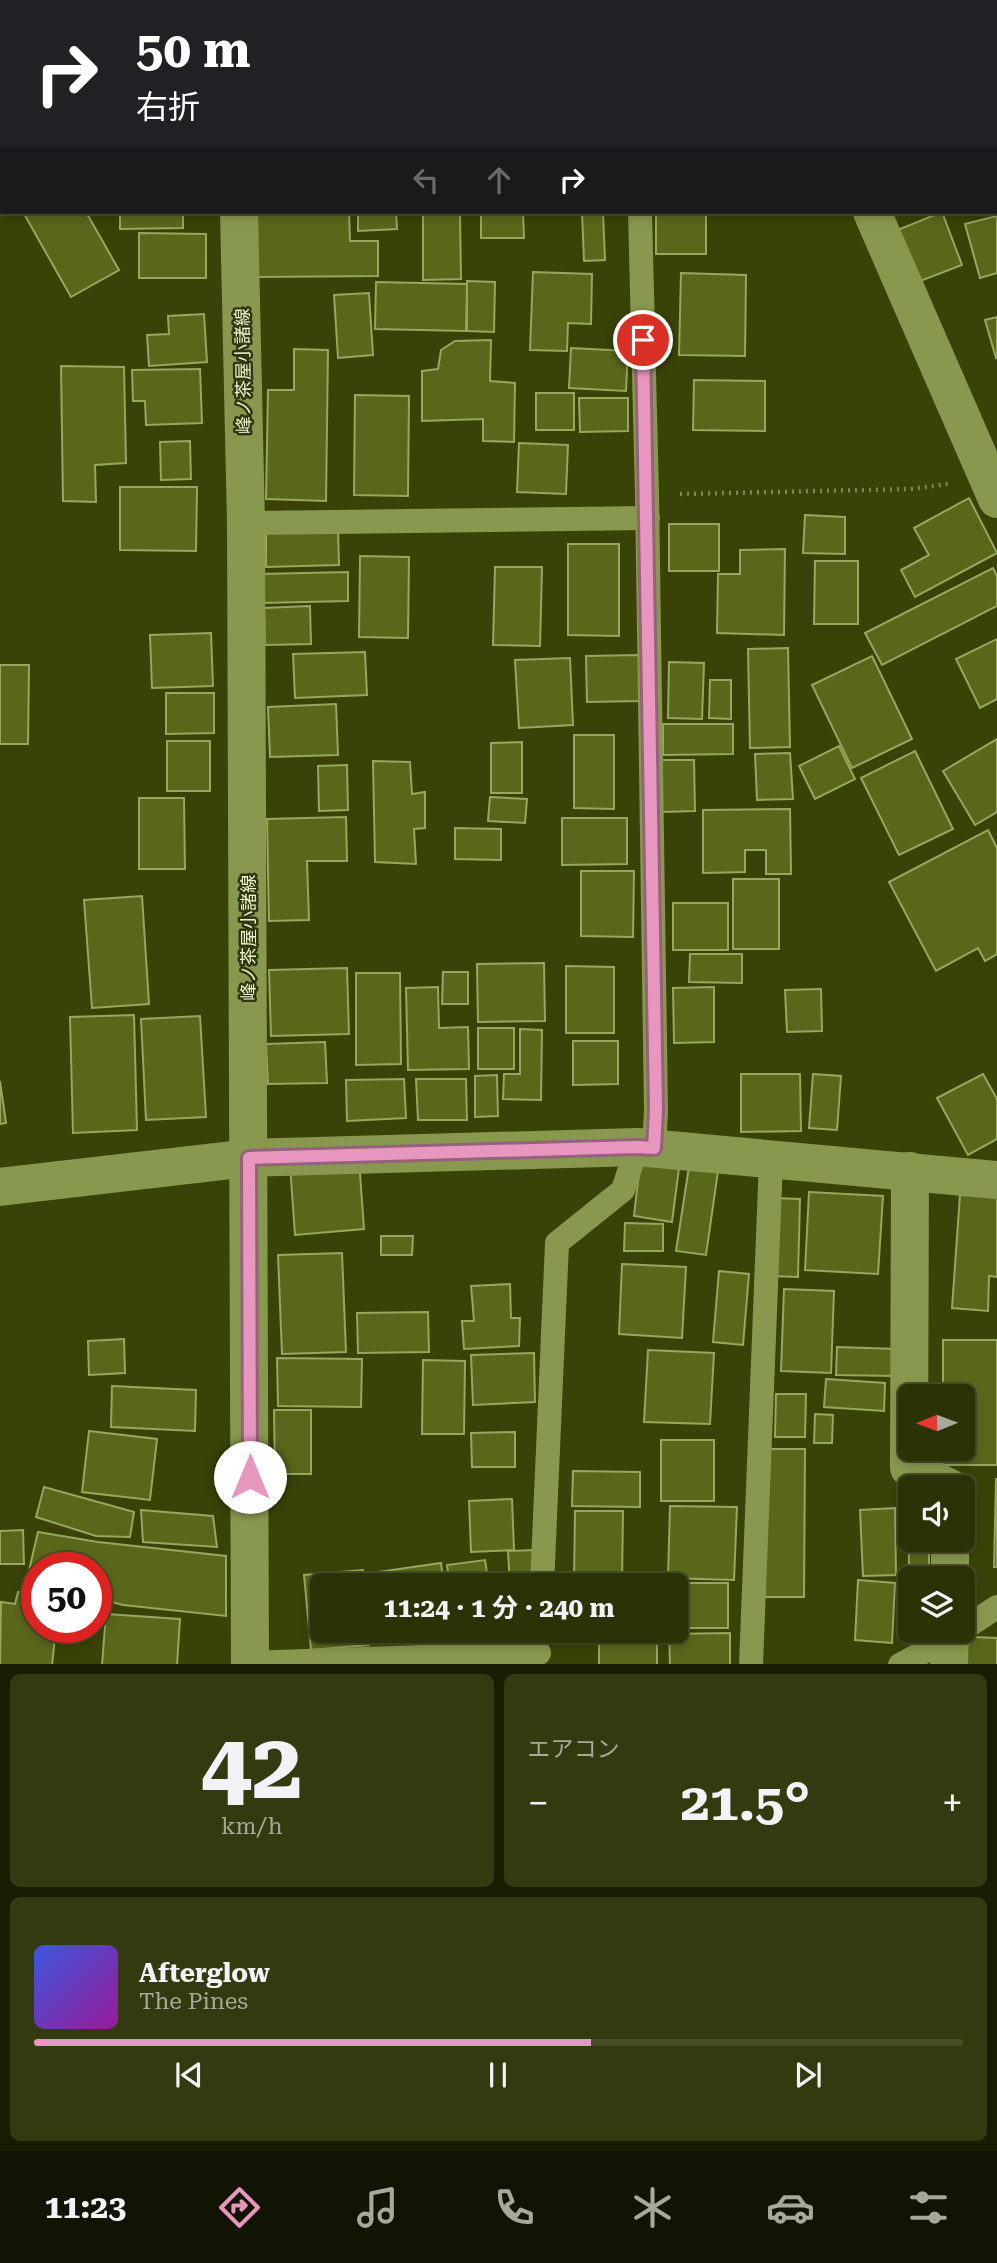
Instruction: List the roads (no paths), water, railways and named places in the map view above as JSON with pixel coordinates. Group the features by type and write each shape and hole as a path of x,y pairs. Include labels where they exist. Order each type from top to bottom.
{"street":[{"name":"峰ノ茶屋小諸線","path":"239,214 246,523 250,1664"},
{"path":"873,214 992,488"},
{"path":"0,1187 249,1158 645,1148 997,1180"},
{"path":"910,1171 909,1468 923,1475"}],"lane":[{"path":"543,1573 557,1244 623,1191 645,1148 656,1111 640,214"},
{"path":"246,523 647,506"},
{"path":"751,1664 771,1160"},
{"path":"975,1623 997,1607"},
{"path":"900,1664 945,1643"},
{"path":"250,1664 540,1650"}]}
